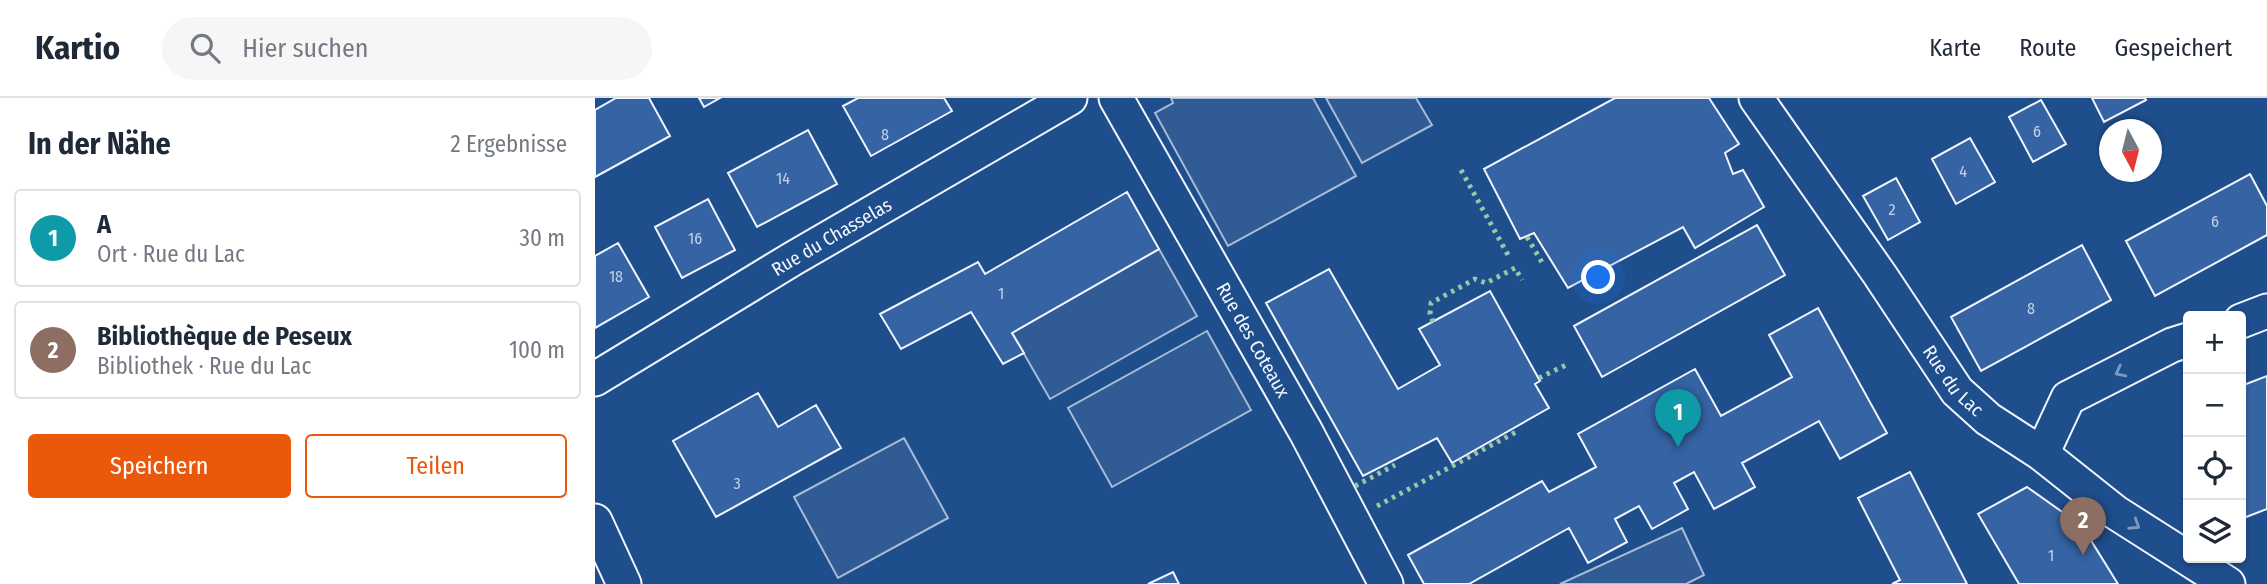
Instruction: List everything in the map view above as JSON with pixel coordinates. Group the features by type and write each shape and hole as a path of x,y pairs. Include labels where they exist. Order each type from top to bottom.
{"street":[{"name":"Rue du Chasselas","path":"595,379 794,258 1070,98"},
{"name":"Rue des Coteaux","path":"1117,98 1306,432 1386,584"},
{"name":"Rue du Lac","path":"1756,98 1880,275 1957,391 1988,419 2042,454 2115,512 2228,584"},
{"path":"2246,319 2267,311"},
{"path":"2042,454 2068,398 2183,342"},
{"path":"595,521 624,584"}],"shaded area":[{"path":"1171,98 1313,98 1356,176 1228,246 1155,113 1173,103"},
{"path":"1326,98 1416,98 1432,125 1362,163"},
{"path":"1159,249 1197,316 1050,399 1012,333"},
{"path":"1207,331 1251,410 1112,487 1068,408"},
{"path":"904,438 948,518 838,578 794,497"},
{"path":"1682,528 1704,575 1686,584 1560,584"}],"building":[{"path":"616,98 649,98 670,136 595,177 595,110"},
{"path":"699,98 720,98 704,107"},
{"path":"858,98 944,98 952,111 871,156 843,106"},
{"path":"1615,98 1709,98 1739,144 1725,153 1733,174 1743,170 1764,207 1695,248 1683,227 1568,288 1534,233 1520,239 1484,169"},
{"path":"2092,98 2146,100 2110,119 2102,119"},
{"path":"2041,100 2066,144 2033,162 2009,117"},
{"path":"808,130 837,184 757,227 728,173"},
{"path":"1970,138 1995,182 1956,204 1932,159"},
{"path":"2250,174 2267,206 2267,235 2155,296 2126,241"},
{"path":"1896,178 1920,222 1888,240 1863,196"},
{"path":"1127,192 1159,249 1012,333 1024,353 1003,364 971,312 901,349 880,314 978,262 985,274"},
{"path":"708,199 735,250 682,278 655,227"},
{"path":"1757,225 1785,275 1602,377 1574,326"},
{"path":"618,243 649,297 595,328 595,256"},
{"path":"2082,245 2111,300 1981,371 1951,317"},
{"path":"1329,269 1398,389 1440,365 1419,329 1490,291 1540,381 1535,384 1549,408 1452,463 1437,438 1363,476 1266,303"},
{"path":"1818,308 1887,433 1840,459 1819,421 1742,463 1755,487 1714,509 1694,472 1674,483 1688,509 1652,529 1639,506 1615,519 1627,542 1588,563 1569,528 1469,584 1424,584 1408,555 1542,481 1549,492 1596,467 1578,434 1695,369 1721,416 1792,377 1769,335"},
{"path":"2267,376 2267,509 2246,517 2246,437 2246,384"},
{"path":"758,393 778,427 816,405 841,448 716,517 673,441"},
{"path":"1910,472 1967,584 1892,584 1900,580 1858,498"},
{"path":"2027,487 2082,526 2118,584 2019,584 1978,514"},
{"path":"1173,572 1179,584 1148,584"}],"hedge":[{"path":"1461,170 1508,255"},
{"path":"1527,237 1543,264"},
{"path":"1433,322 1430,314 1431,303 1475,279 1486,283 1515,268 1522,280"},
{"path":"1539,378 1568,364"},
{"path":"1377,506 1518,431"},
{"path":"1355,486 1395,465"}],"place":[{"name":"A","path":"1678,447"},
{"name":"Bibliothèque de Peseux","path":"2083,555"}]}
